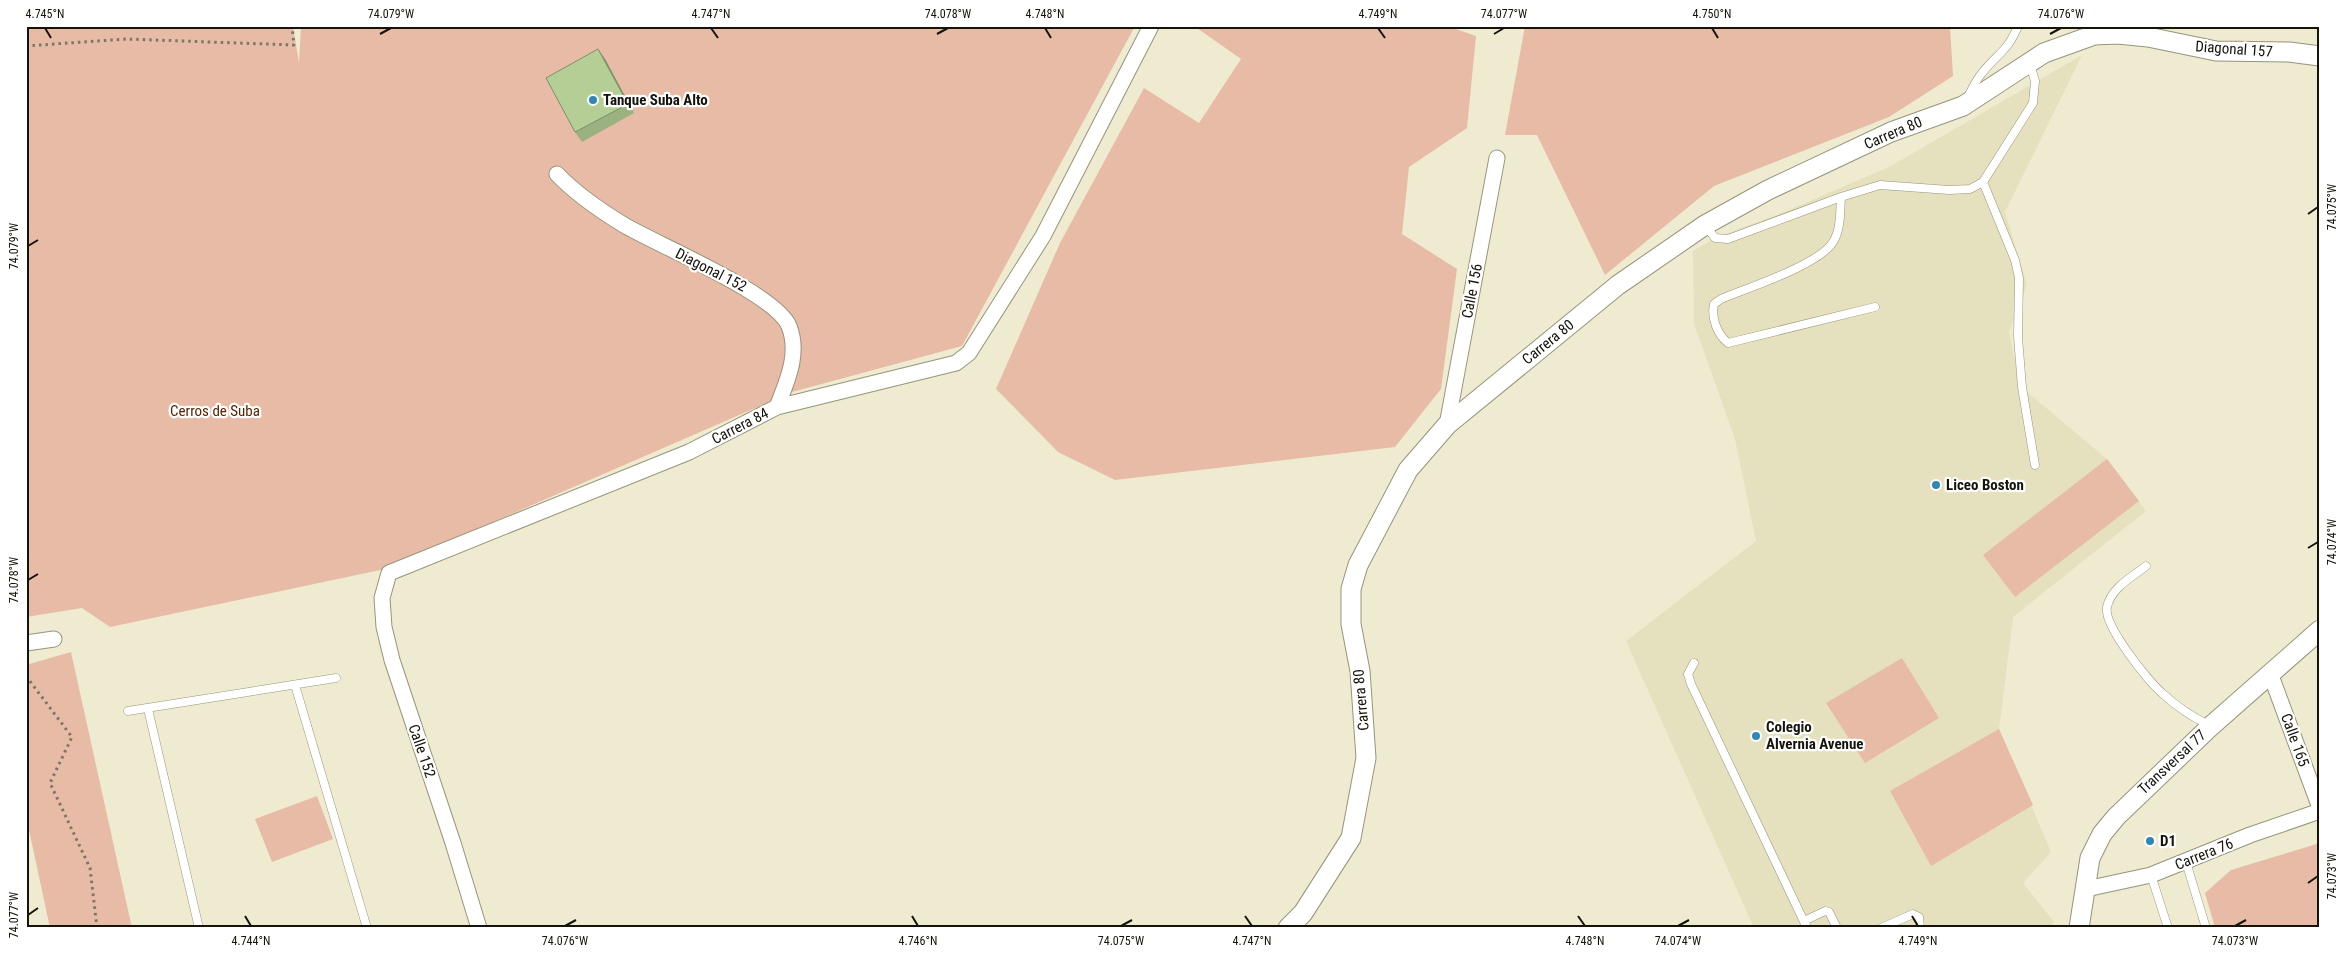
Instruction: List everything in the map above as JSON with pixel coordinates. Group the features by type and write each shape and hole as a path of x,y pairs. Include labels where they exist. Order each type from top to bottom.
{"street":[{"name":"Carrera 84","path":"389,572 690,452 777,407 956,363 969,353 1043,236 1151,26"},
{"name":"Carrera 80","path":"1288,928 1303,913 1351,838 1366,758 1360,671 1351,624 1351,589 1358,565 1408,470 1447,424 1618,285 1705,225 1768,190 1891,132 1964,106 2029,62 2059,47 2094,35 2147,32"},
{"name":"Diagonal 157","path":"2147,32 2216,51 2289,52 2320,56"},
{"name":"Calle 156","path":"1447,424 1497,158"},
{"name":"Diagonal 152","path":"557,174 574,190 624,224 758,295 778,312 788,325 793,345 792,370 777,407"},
{"name":"Calle 152","path":"389,572 382,598 384,627 392,660 453,843 479,928"},
{"name":"Transversal 77","path":"2079,928 2090,858 2102,834 2116,816 2211,726 2320,630"},
{"path":"26,643 54,638"},
{"name":"Calle 165","path":"2270,673 2320,810"},
{"name":"Carrera 76","path":"2086,889 2151,875 2250,835 2320,810"}],"lane":[{"path":"1964,106 1983,72 2003,53 2012,40 2018,26"},
{"path":"1705,225 1715,238 1728,239 1841,197 1880,185 1949,190 1970,188 1983,182 2033,102 2035,82 2029,62"},
{"path":"1983,182 2015,260 2019,278 2018,338 2022,387 2035,465"},
{"path":"1841,197 1834,242 1818,258 1721,299 1714,304 1712,313 1721,337 1728,343 1875,307"},
{"path":"2146,566 2114,592 2107,608 2110,624 2124,647 2160,692 2192,718 2211,726"},
{"path":"1694,663 1688,674 1690,684 1806,925 1826,911 1832,916 1837,928"},
{"path":"128,711 336,678"},
{"path":"296,685 367,928"},
{"path":"148,709 199,928"},
{"path":"2186,862 2206,928"},
{"path":"2151,875 2168,928"},
{"path":"1881,928 1913,914 1919,918 1920,928"}],"path":[{"path":"26,46 126,39 294,45 292,26"},
{"path":"26,676 72,737 50,783 90,868 97,928"}],"shaded area":[{"name":"Liceo Boston","path":"2082,55 2005,212 2027,285 2009,332 2020,386 2107,459 2146,511 2013,617 1999,729 2051,852 2023,883 2054,922 2050,928 1754,928 1626,641 1756,541 1735,439 1694,324 1693,251 1715,238 1784,212 1891,166"}],"green space":[{"name":"Cerros de Suba","path":"26,26 293,26 299,63 301,26 1135,26 962,346 792,392 385,569 110,627 82,608 26,617"},
{"path":"1194,26 1447,26 1476,36 1467,128 1409,167 1402,234 1457,269 1441,389 1395,447 1115,480 1058,452 996,389 1060,243 1144,88 1199,123 1241,59"},
{"path":"1525,26 1950,26 1953,76 1889,117 1714,186 1605,275 1537,135 1505,135"},
{"path":"2107,459 2139,501 2015,597 1983,555"},
{"path":"71,652 132,928 50,928 26,816 26,665"},
{"path":"1902,658 1939,718 1865,763 1826,703"},
{"path":"1999,729 2033,805 1931,866 1890,791"},
{"path":"317,796 333,839 272,862 255,819"},
{"path":"2320,843 2320,928 2215,928 2205,893 2231,870"}],"building":[{"name":"Tanque Suba Alto","path":"598,49 628,104 575,132 546,78"}],"place":[{"name":"Tanque Suba Alto","path":"593,100"},
{"name":"Liceo Boston","path":"1936,485"},
{"name":"Colegio Alvernia Avenue","path":"1756,736"},
{"name":"D1","path":"2150,841"}]}
